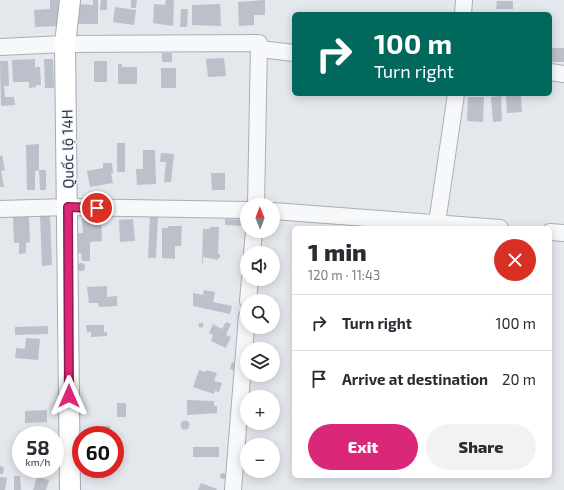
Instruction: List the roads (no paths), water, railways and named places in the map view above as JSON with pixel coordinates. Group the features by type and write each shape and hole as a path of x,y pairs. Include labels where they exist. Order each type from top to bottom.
{"main road":[{"name":"Quốc lộ 14H","path":"70,0 65,44 70,490"}],"street":[{"path":"463,12 464,0"},
{"path":"0,47 65,44 259,43 256,198"},
{"path":"260,49 292,53"},
{"path":"552,72 564,74"},
{"path":"437,223 456,96"},
{"path":"0,209 68,207 240,210"},
{"path":"280,212 475,226"},
{"path":"552,232 564,233"},
{"path":"233,490 246,334"}]}
